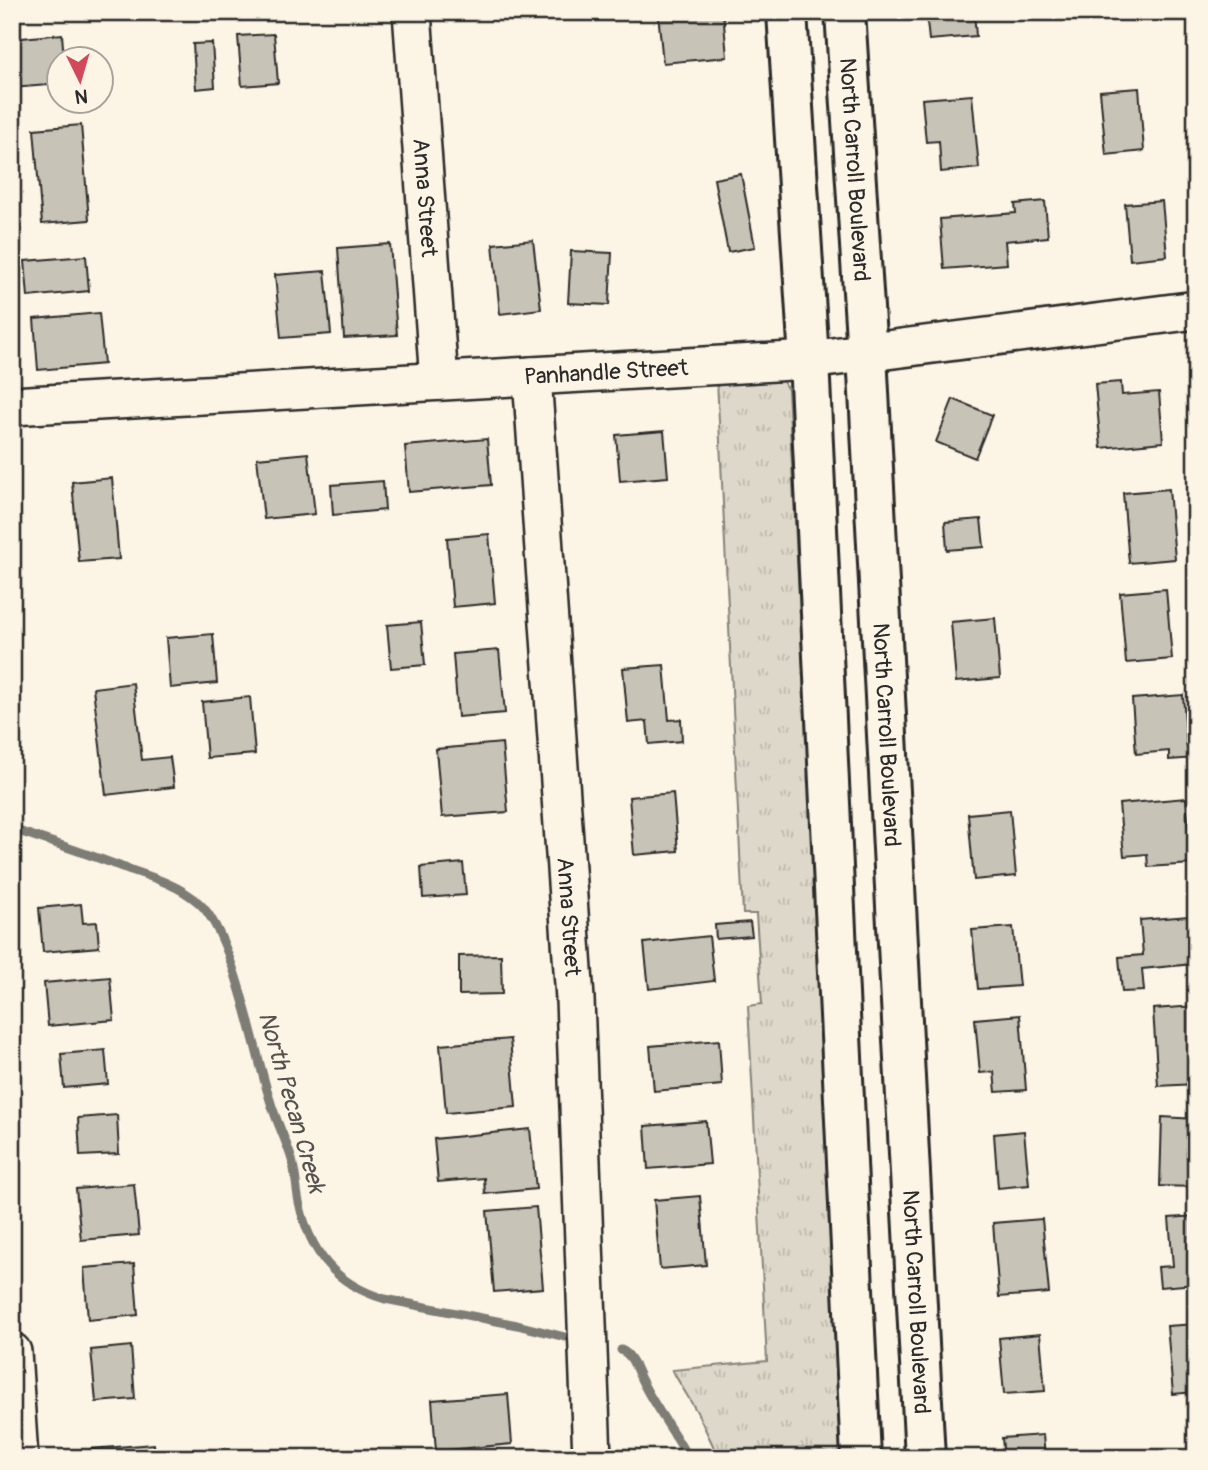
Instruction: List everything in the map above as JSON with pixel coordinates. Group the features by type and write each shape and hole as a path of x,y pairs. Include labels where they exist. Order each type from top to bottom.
{"main road":[{"path":"787,12 809,360 861,1458"},
{"name":"North Carroll Boulevard","path":"845,12 867,354 925,1458"}],"street":[{"name":"Anna Street","path":"412,12 439,381"},
{"name":"Panhandle Street","path":"12,407 809,360 1196,310"},
{"name":"Anna Street","path":"532,376 575,999 592,1458"},
{"path":"12,1352 19,1458"}],"green space":[{"path":"781,378 788,390 845,1458 719,1458 697,1412 672,1370 767,1361 748,1006 762,1004 756,914 743,914 717,380"}],"building":[{"path":"723,12 727,57 663,63 658,13"},
{"path":"926,12 974,12 976,36 929,40"},
{"path":"62,34 63,46 46,46 46,85 12,88 12,39"},
{"path":"274,34 278,83 242,86 238,36"},
{"path":"212,43 215,87 196,89 193,44"},
{"path":"1139,88 1144,151 1106,155 1100,91"},
{"path":"972,95 979,168 941,172 939,141 926,142 922,99"},
{"path":"81,125 89,220 42,224 34,129"},
{"path":"741,174 755,247 728,252 714,179"},
{"path":"1045,201 1048,237 1005,241 1007,264 944,269 940,219 1016,213 1015,204"},
{"path":"1162,201 1167,256 1130,260 1125,204"},
{"path":"533,240 541,309 500,314 493,244"},
{"path":"390,244 397,335 344,338 338,248"},
{"path":"571,251 612,253 609,305 568,303"},
{"path":"86,256 89,291 28,297 25,261"},
{"path":"325,271 331,334 281,338 275,275"},
{"path":"99,313 104,364 38,370 34,319"},
{"path":"1121,382 1122,395 1159,392 1163,442 1101,448 1095,384"},
{"path":"953,399 992,415 975,458 936,442"},
{"path":"664,431 668,477 620,481 616,435"},
{"path":"487,439 491,485 409,492 405,446"},
{"path":"308,453 315,514 264,519 257,458"},
{"path":"112,478 119,559 79,562 72,482"},
{"path":"383,481 385,510 333,515 331,485"},
{"path":"1169,489 1175,559 1129,563 1123,493"},
{"path":"981,519 984,547 947,550 945,522"},
{"path":"489,534 495,603 453,607 447,538"},
{"path":"1166,589 1172,659 1126,663 1120,593"},
{"path":"995,618 1000,678 956,682 951,622"},
{"path":"421,622 425,665 391,668 387,625"},
{"path":"213,634 217,683 170,688 166,638"},
{"path":"499,650 505,713 458,717 453,654"},
{"path":"664,665 669,720 681,719 682,741 649,744 647,721 628,723 623,668"},
{"path":"133,683 142,760 170,757 174,787 106,795 93,688"},
{"path":"1183,695 1187,748 1196,747 1196,758 1169,760 1169,751 1136,754 1132,699"},
{"path":"250,697 255,754 207,758 202,702"},
{"path":"502,743 508,812 442,817 436,749"},
{"path":"673,793 678,851 634,855 629,797"},
{"path":"1186,798 1192,864 1148,867 1147,854 1124,856 1119,804"},
{"path":"1010,810 1016,876 974,880 968,814"},
{"path":"463,863 466,895 423,898 421,867"},
{"path":"81,904 83,923 97,922 99,947 43,952 39,908"},
{"path":"1189,916 1193,964 1142,969 1144,991 1122,992 1119,957 1143,955 1140,920"},
{"path":"750,922 752,936 716,939 715,925"},
{"path":"1013,927 1019,986 978,989 972,930"},
{"path":"709,936 714,981 649,989 644,943"},
{"path":"501,955 502,994 459,995 459,956"},
{"path":"110,977 114,1020 48,1026 44,983"},
{"path":"1196,1006 1196,1084 1158,1086 1153,1009"},
{"path":"1020,1015 1026,1090 996,1092 994,1072 980,1073 975,1019"},
{"path":"510,1039 516,1107 446,1113 440,1045"},
{"path":"719,1040 722,1085 654,1091 650,1046"},
{"path":"105,1050 108,1084 64,1088 61,1054"},
{"path":"117,1115 119,1154 80,1156 78,1118"},
{"path":"1162,1117 1196,1119 1196,1187 1160,1186"},
{"path":"706,1121 710,1164 648,1169 645,1126"},
{"path":"530,1129 536,1189 485,1194 484,1178 438,1182 434,1139"},
{"path":"1024,1131 1029,1185 998,1188 994,1134"},
{"path":"134,1184 139,1235 81,1240 76,1189"},
{"path":"700,1196 706,1265 660,1269 654,1200"},
{"path":"536,1207 543,1288 494,1292 487,1211"},
{"path":"1196,1216 1196,1284 1160,1287 1158,1267 1173,1266 1169,1218"},
{"path":"1042,1219 1049,1293 999,1297 993,1223"},
{"path":"134,1264 138,1315 88,1320 84,1268"},
{"path":"1196,1324 1196,1392 1173,1394 1167,1326"},
{"path":"1040,1334 1045,1391 1004,1394 999,1338"},
{"path":"131,1346 135,1399 96,1402 91,1350"},
{"path":"508,1394 512,1444 436,1451 432,1400"},
{"path":"1191,1419 1196,1419 1196,1458 1195,1458"},
{"path":"1043,1435 1045,1458 1004,1458 1002,1438"},
{"path":"154,1444 155,1458 91,1458 91,1449"}],"waterway":[{"name":"North Pecan Creek","path":"12,829 152,877 191,896 211,918 242,996 270,1100 292,1160 304,1220 310,1237 327,1264 352,1285 385,1299 565,1337"},
{"name":"North Pecan Creek","path":"621,1350 631,1359 647,1391 688,1458"}]}
